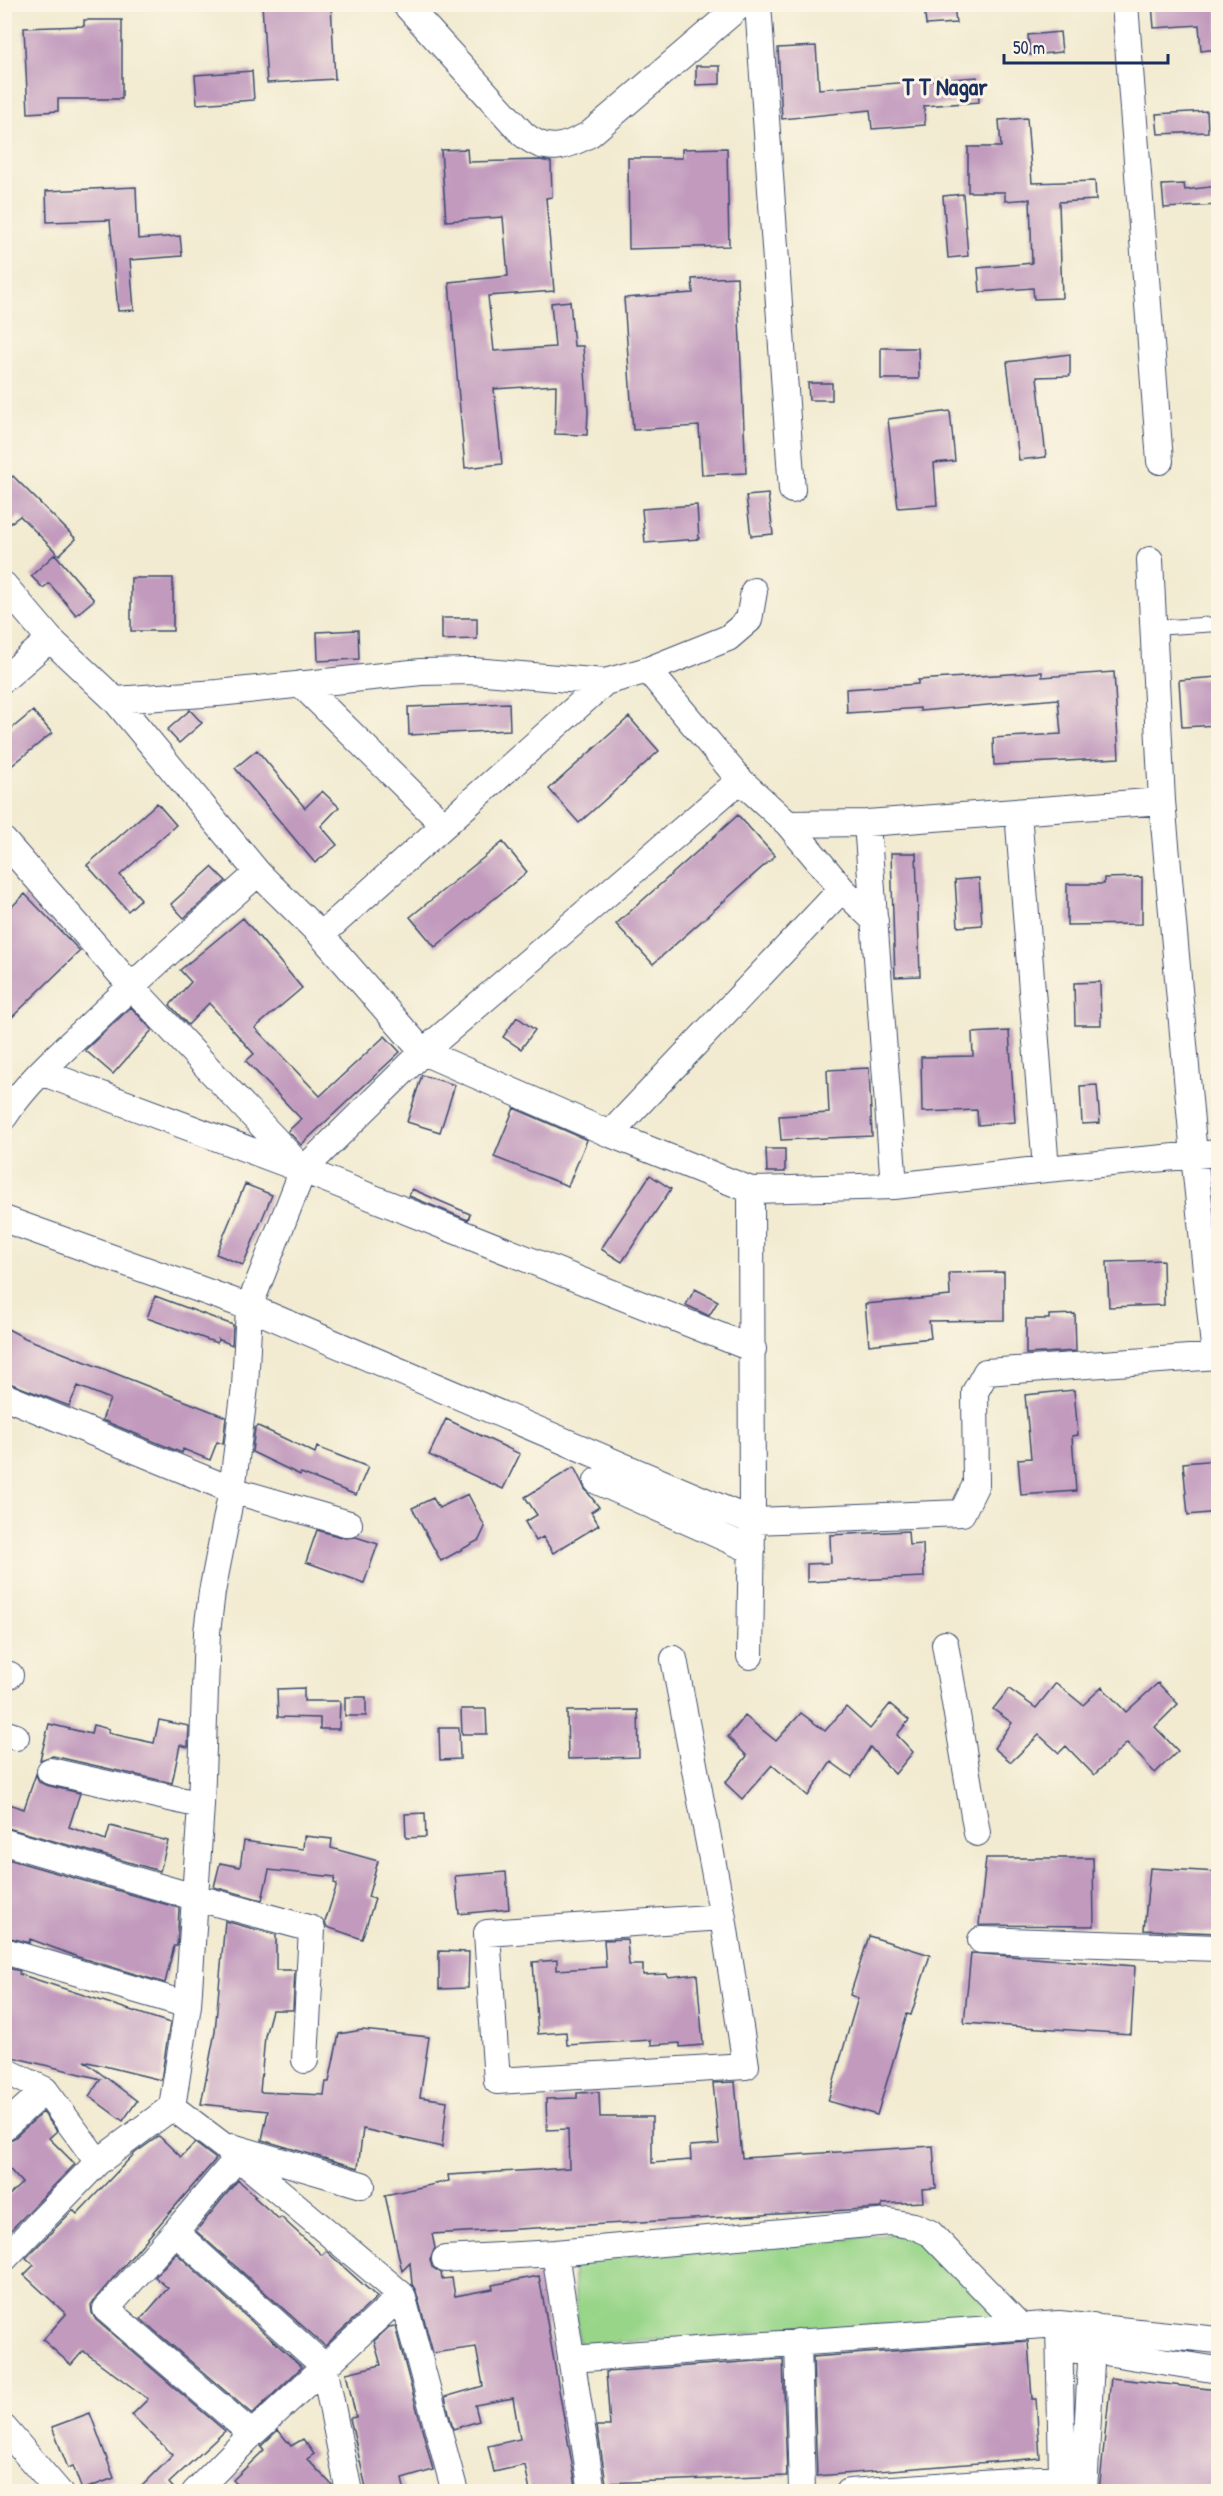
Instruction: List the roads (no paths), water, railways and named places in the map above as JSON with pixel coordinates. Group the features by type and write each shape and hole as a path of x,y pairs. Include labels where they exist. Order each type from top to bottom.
{"street":[{"path":"405,4 523,134 534,143 547,147 563,146 590,134 742,4"},
{"path":"758,4 792,490"},
{"path":"1125,4 1160,460"},
{"path":"4,1219 249,1307 753,1521 962,1513 976,1485 975,1392 986,1372 1217,1356 1206,1154 1162,801 1150,560"},
{"path":"4,585 50,639 115,700 258,873 321,935 423,1052 610,1134 752,1190 894,1186 1206,1154"},
{"path":"115,700 421,672 473,671 605,682 648,670 728,638 749,620 754,591"},
{"path":"4,679 50,639"},
{"path":"648,670 740,780 788,824 842,889 875,921"},
{"path":"321,935 605,682"},
{"path":"301,684 444,825"},
{"path":"4,2259 98,2162 172,2107 188,2005 201,1805 207,1632 212,1592 232,1490 245,1388 249,1307 303,1170 423,1052 740,780"},
{"path":"788,824 867,823 1162,801"},
{"path":"1018,812 1046,1169"},
{"path":"867,823 894,1186"},
{"path":"4,842 131,986 303,1170"},
{"path":"8,1101 131,986 258,873"},
{"path":"610,1134 842,889"},
{"path":"41,1072 303,1170 753,1349"},
{"path":"750,1656 753,1521 752,1190"},
{"path":"4,1396 232,1490 349,1524"},
{"path":"597,1481 752,1550"},
{"path":"945,1644 977,1833"},
{"path":"674,1659 723,1917 746,2066 497,2081 487,1933 723,1917"},
{"path":"50,1771 201,1805"},
{"path":"4,1842 312,1929 305,2060"},
{"path":"981,1940 1218,1948"},
{"path":"4,1951 188,2005"},
{"path":"4,2070 45,2090 98,2162"},
{"path":"4,2127 45,2090"},
{"path":"172,2107 229,2150 402,2295 455,2492"},
{"path":"229,2150 362,2185"},
{"path":"229,2150 175,2232 106,2309 252,2434"},
{"path":"445,2259 555,2253 890,2222 914,2226 930,2233 1021,2327"},
{"path":"175,2232 324,2366 349,2492"},
{"path":"555,2253 592,2492"},
{"path":"195,2492 252,2434 402,2295"},
{"path":"571,2359 1059,2324 1093,2338 1218,2370"},
{"path":"1059,2324 1072,2484"},
{"path":"1072,2484 1093,2338"},
{"path":"1060,2350 1093,2338 1218,2340"},
{"path":"798,2342 802,2492"},
{"path":"4,2428 53,2488"},
{"path":"849,2492 1072,2484"}],"lane":[{"path":"1153,628 1218,624"}],"district":[{"name":"T T Nagar","path":"945,86"}]}
